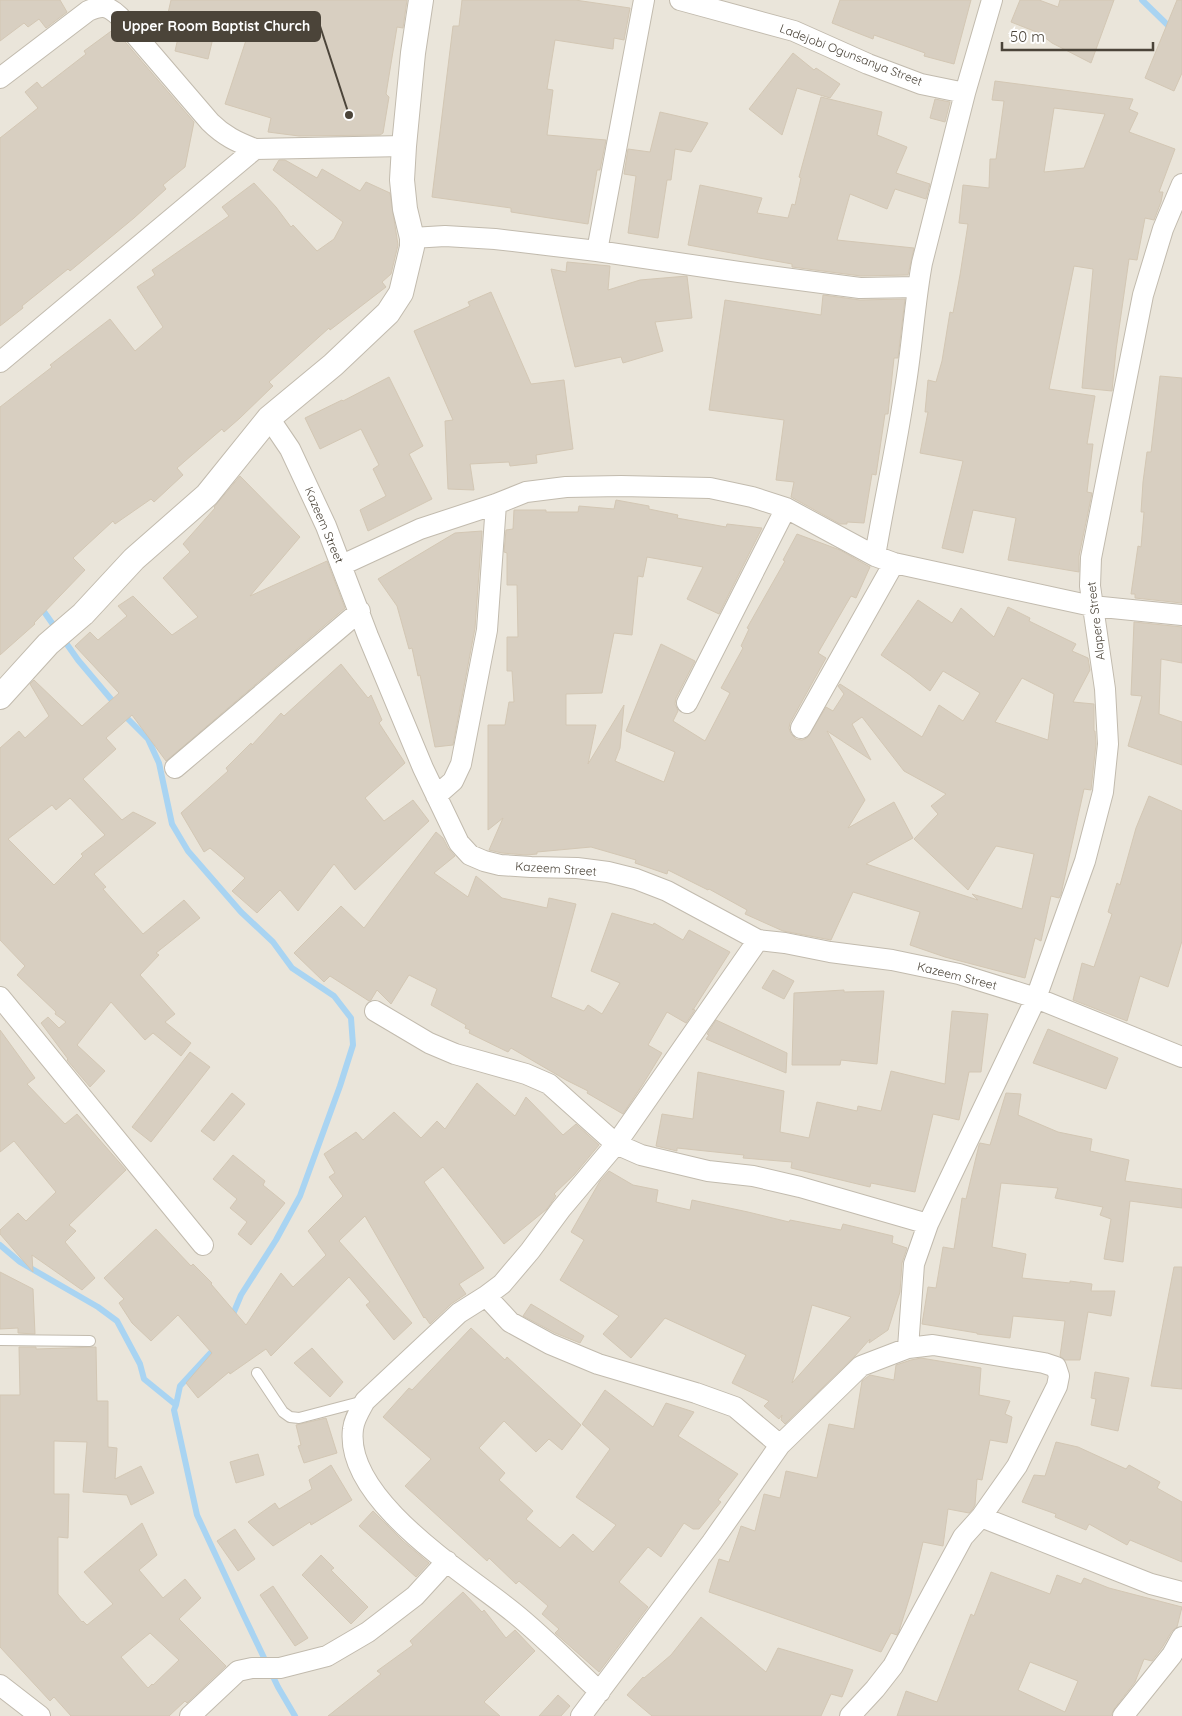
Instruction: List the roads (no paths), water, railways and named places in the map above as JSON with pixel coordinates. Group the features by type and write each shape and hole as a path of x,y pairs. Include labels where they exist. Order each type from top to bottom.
{"street":[{"path":"0,697 48,644 83,614 134,560 207,495 269,418 333,365 388,313 401,293 412,248 402,180 413,53 421,0"},
{"path":"597,250 644,0"},
{"name":"Ladejobi Ogunsanya Street","path":"680,0 794,31 868,64 921,84 965,93"},
{"path":"801,728 884,560 885,493 905,394 917,287 965,93 992,0"},
{"path":"0,78 88,11 99,6 111,8 222,134 255,149 404,146"},
{"path":"0,362 255,149"},
{"name":"Alapere Street","path":"908,1348 914,1264 928,1224 1036,998 1085,861 1103,792 1108,735 1105,688 1090,586 1091,558 1143,295 1163,228 1182,184"},
{"path":"412,238 445,236 494,239 597,250 860,288 917,287"},
{"name":"Kazeem Street","path":"269,418 290,449 326,526 368,636 422,768 459,843 470,855 484,861 531,867 577,868 608,872 636,879 667,891 758,940 892,960 959,974 1036,998 1182,1057"},
{"path":"342,565 420,529 526,492 566,487 710,488 752,497 786,508 884,560 1092,606 1182,615"},
{"path":"436,796 453,781 461,764 487,630 496,504"},
{"path":"687,703 786,508"},
{"path":"175,768 360,611"},
{"path":"600,1692 514,1612 447,1561 396,1517 378,1497 362,1474 354,1448 353,1429 365,1401 459,1313 502,1284 530,1251 561,1209 616,1144 758,940"},
{"path":"0,997 203,1245"},
{"path":"375,1012 429,1043 455,1054 518,1071 549,1084 616,1144 641,1155 708,1171 753,1176 800,1186 928,1224"},
{"path":"486,1296 510,1322 550,1344 598,1364 696,1393 735,1407 780,1445"},
{"path":"581,1716 712,1542 780,1445 861,1366 908,1348 933,1345 1056,1367 1059,1376 1057,1386 1017,1466 982,1517 963,1537 893,1666 876,1689 850,1716"},
{"path":"982,1517 1151,1584 1182,1592"},
{"path":"190,1716 238,1671 252,1668 280,1668 328,1656 368,1632 415,1596 447,1561"},
{"path":"1124,1716 1180,1648"},
{"path":"0,1685 40,1716"}],"lane":[{"path":"0,1340 90,1342"},
{"path":"257,1373 283,1412 290,1417 299,1418 365,1401"}],"waterway":[{"path":"1142,0 1182,39"},
{"path":"40,606 78,660 116,705"},
{"path":"122,713 148,739 159,763 172,824 188,851 241,912 273,942 292,968 334,996 351,1018 353,1045 300,1196 276,1240 241,1295 231,1319"},
{"path":"0,1245 20,1262 98,1307 117,1321 140,1364 144,1379 176,1405 174,1410 197,1515 278,1687 295,1716"},
{"path":"176,1405 180,1386 216,1347"}],"place":[{"name":"Upper Room Baptist Church","path":"349,115"}]}
